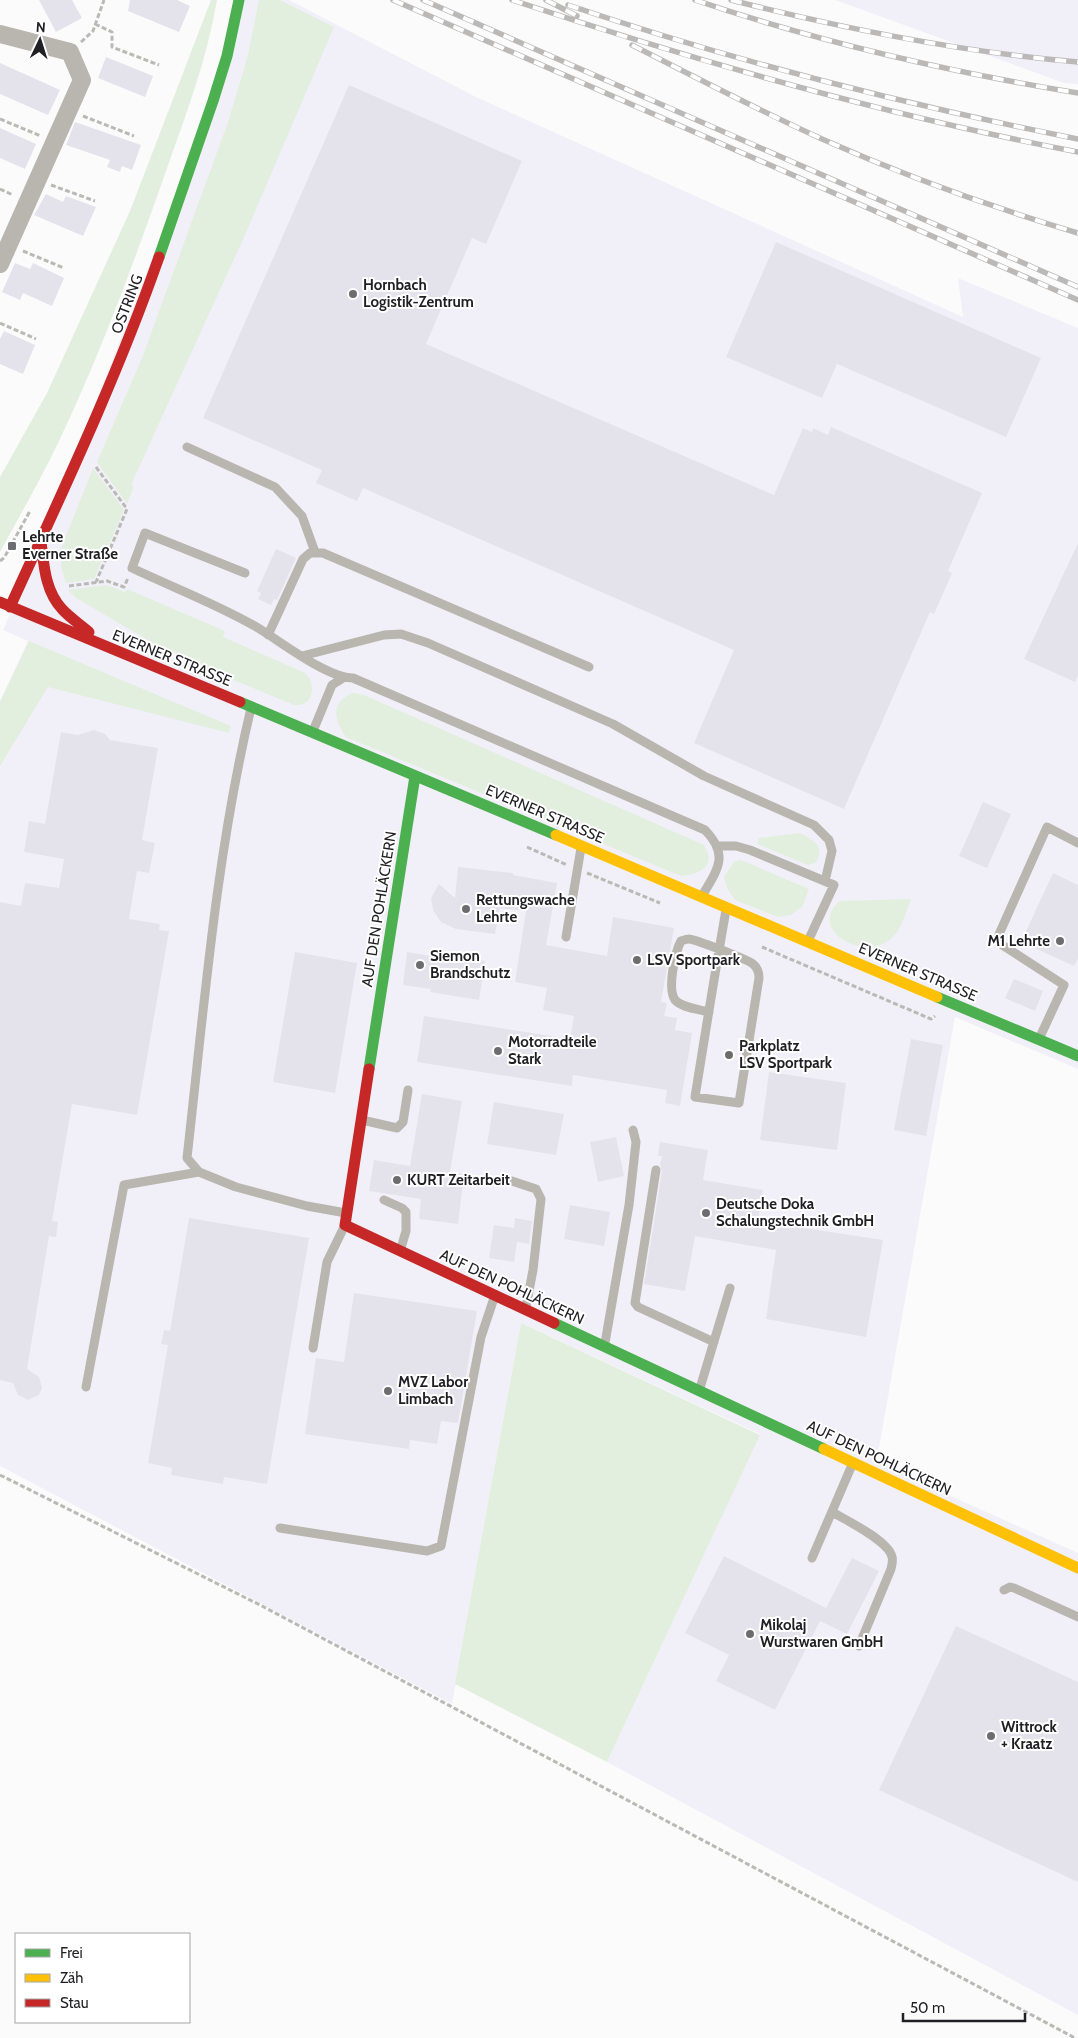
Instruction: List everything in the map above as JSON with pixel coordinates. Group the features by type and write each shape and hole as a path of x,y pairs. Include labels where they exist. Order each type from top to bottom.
{"street":[{"name":"OSTRING","path":"5,605 41,542 104,400 153,278 213,100 226,56 238,0"},
{"path":"0,34 70,52 82,80 0,264"},
{"path":"41,542 45,570 51,592 60,607 109,648"},
{"name":"EVERNER STRASSE","path":"5,605 312,732 1078,1056"},
{"name":"AUF DEN POHLÄCKERN","path":"415,776 346,1219 400,1251 1078,1568"}],"lane":[{"path":"187,447 275,487 302,516 315,552"},
{"path":"245,574 145,533 132,568 233,615 342,678 353,678 705,830 714,839 720,852 719,866 702,897"},
{"path":"268,635 303,559 315,552 322,552 589,667"},
{"path":"302,656 384,635 401,634 428,643 613,724 704,776 814,825 829,840 832,851 825,881"},
{"path":"312,732 332,685 342,678"},
{"path":"251,707 238,762 210,948 187,1158 199,1172 236,1187 307,1206 346,1219 326,1262 314,1348"},
{"path":"1038,1039 1064,985 996,940 1046,827 1078,843"},
{"path":"566,936 582,846"},
{"path":"717,846 736,846 750,850 834,885 808,942"},
{"path":"709,1012 685,1006 675,1000 671,989 677,948 681,941 690,939 699,942 719,951 755,965 759,971 739,1103 695,1097 709,1012 719,951 726,907"},
{"path":"362,1120 397,1128 403,1122 408,1090"},
{"path":"604,1346 629,1205 636,1142 633,1130"},
{"path":"656,1170 635,1303 638,1307 714,1342"},
{"path":"86,1387 124,1185 199,1172"},
{"path":"506,1179 536,1189 541,1200 533,1270 525,1309"},
{"path":"384,1200 402,1208 406,1212 406,1231 400,1251"},
{"path":"699,1391 730,1288"},
{"path":"280,1528 427,1551 441,1546 481,1337 495,1295"},
{"path":"812,1558 853,1463"},
{"path":"832,1512 860,1527 886,1547 892,1556 892,1569 858,1646"},
{"path":"1004,1590 1010,1587 1014,1588 1078,1617"}],"path":[{"path":"70,52 93,31 104,0"},
{"path":"95,24 112,32 112,47 159,65"},
{"path":"68,111 134,136"},
{"path":"0,119 54,142"},
{"path":"38,180 96,201"},
{"path":"8,246 64,268"},
{"path":"0,323 36,339"},
{"path":"92,462 127,509 96,582"},
{"path":"62,586 106,580 124,587 132,568"},
{"path":"0,1475 271,1611 1075,2038"}],"shaded area":[{"path":"237,0 289,0 476,97 963,317 958,278 1078,328 1078,1069 955,1017 877,1459 935,1489 1078,1553 1078,2015 607,1762 760,1434 521,1323 452,1704 0,1466 0,701 28,641 3,630 41,542 213,103"},
{"path":"835,0 1078,0 1078,84 1064,83"}],"green space":[{"path":"211,0 217,0 195,88 115,309 59,441 0,552 0,477 47,393 130,211"},
{"path":"259,0 280,0 334,27 245,235 131,485 134,486 127,504 97,462 142,358 228,122 248,55"},
{"path":"93,468 124,510 94,579 66,583 61,567 62,546"},
{"path":"106,585 125,592 127,589 225,631 223,637 305,673 311,683 312,694 306,702 301,705 294,705 187,661 178,653 158,646 76,598 68,590"},
{"path":"29,641 231,726 229,733 48,687 0,766 0,702"},
{"path":"353,693 364,695 704,845 709,858 707,864 700,871 681,876 346,737 339,724 336,712 341,701"},
{"path":"800,833 814,841 819,848 815,863 808,865 757,844 759,838"},
{"path":"741,860 809,889 802,907 791,915 778,917 735,900 728,890 724,877 734,862"},
{"path":"911,899 898,930 892,938 880,945 867,947 854,945 842,939 834,931 830,922 831,911 840,901"},
{"path":"521,1323 760,1435 607,1762 455,1684"}],"building":[{"path":"39,0 72,0 82,18 56,32"},
{"path":"130,0 177,0 190,6 179,32 128,11"},
{"path":"106,57 153,76 145,97 98,78"},
{"path":"0,63 60,90 48,115 0,94"},
{"path":"349,85 522,161 486,244 472,238 426,344 774,495 803,428 812,432 813,428 828,435 831,427 982,493 948,571 952,573 934,614 930,612 844,809 694,743 734,650 363,488 357,501 316,483 322,470 203,418"},
{"path":"75,122 141,145 132,170 122,166 120,172 107,167 110,160 66,145"},
{"path":"0,128 36,144 25,169 0,158"},
{"path":"46,194 63,202 66,196 96,207 83,236 34,215"},
{"path":"776,242 1041,358 1006,437 837,364 822,398 726,357"},
{"path":"15,263 30,269 33,263 64,278 52,306 23,293 20,300 2,292"},
{"path":"4,331 35,345 23,374 0,364 0,339"},
{"path":"1078,543 1078,675 1075,682 1024,659"},
{"path":"276,549 296,558 277,600 274,599 271,605 258,599 261,593 257,591"},
{"path":"94,730 105,734 110,740 158,748 142,840 155,843 149,873 137,871 129,919 160,924 159,930 169,931 137,1115 72,1104 52,1221 58,1222 56,1237 49,1236 27,1369 39,1377 42,1388 39,1395 28,1400 18,1395 13,1383 0,1380 0,902 21,906 25,883 59,888 64,859 24,852 29,821 45,824 61,732 78,735"},
{"path":"983,802 1011,814 987,868 959,856"},
{"path":"458,867 513,873 513,875 557,883 546,945 607,956 613,917 674,928 661,1002 667,1003 664,1016 677,1018 675,1030 692,1033 680,1106 665,1103 667,1090 573,1075 572,1086 417,1062 424,1016 570,1039 574,1016 543,1010 547,988 515,982 526,911 500,908 495,934 456,929 441,922 433,910 431,898 439,884 455,898"},
{"path":"1053,873 1078,885 1078,959 1074,966 1021,942"},
{"path":"437,951 485,961 479,1000 430,992 431,989 403,985 407,952 436,957"},
{"path":"295,952 357,963 335,1093 273,1082"},
{"path":"1014,979 1043,991 1035,1011 1005,998"},
{"path":"911,1039 943,1045 926,1136 894,1130"},
{"path":"769,1072 846,1083 837,1150 760,1140"},
{"path":"422,1094 462,1101 450,1172 464,1174 458,1224 419,1219 421,1199 369,1191 374,1160 410,1166"},
{"path":"494,1102 564,1114 556,1155 487,1144"},
{"path":"616,1137 624,1176 598,1182 590,1142"},
{"path":"660,1142 708,1150 703,1180 763,1190 758,1221 883,1240 866,1337 766,1319 776,1250 695,1236 685,1291 644,1284 662,1171 660,1165 662,1156 658,1156"},
{"path":"570,1205 610,1212 604,1246 564,1239"},
{"path":"189,1218 309,1238 267,1484 224,1477 223,1484 171,1475 172,1468 148,1463 168,1345 161,1344 164,1330 170,1331"},
{"path":"515,1218 532,1221 529,1244 517,1242 514,1262 489,1258 494,1225 514,1228"},
{"name":"MVZ Labor Limbach","path":"354,1293 477,1311 458,1423 441,1421 437,1444 410,1440 409,1449 305,1434 316,1358 344,1362"},
{"name":"Mikolaj Wurstwaren GmbH","path":"724,1556 826,1608 852,1558 879,1571 847,1634 820,1621 775,1710 716,1681 729,1655 685,1633"},
{"name":"Wittrock + Kraatz","path":"956,1626 1078,1682 1078,1882 879,1790"}],"railway":[{"path":"393,0 1078,300"},
{"path":"423,0 1078,287"},
{"path":"512,0 722,66 864,104 1078,152"},
{"path":"546,0 577,16"},
{"path":"695,0 789,29 885,54 981,76 1078,93"},
{"path":"731,0 817,21 947,46 1078,62"},
{"path":"568,5 694,45 821,80 949,112 1078,139"},
{"path":"632,45 774,117 853,153 948,190 1078,233"}],"traffic: fast":[{"path":"159,257 213,101 227,56 239,0"},
{"path":"240,702 556,835"},
{"path":"369,1069 415,776"},
{"path":"937,997 1078,1056"},
{"path":"554,1323 824,1449"}],"traffic: slow":[{"path":"556,835 937,997"},
{"path":"824,1449 1078,1568"}],"traffic: jam":[{"path":"10,607 107,390 159,257"},
{"path":"41,542 46,577 56,602 89,632"},
{"path":"0,602 240,702"},
{"path":"369,1069 345,1225 554,1323"}],"place":[{"name":"Hornbach Logistik-Zentrum","path":"353,294"},
{"name":"Lehrte Everner Straße","path":"12,546"},
{"name":"Rettungswache Lehrte","path":"466,909"},
{"name":"M1 Lehrte","path":"1060,941"},
{"name":"LSV Sportpark","path":"637,960"},
{"name":"Siemon Brandschutz","path":"420,965"},
{"name":"Motorradteile Stark","path":"498,1051"},
{"name":"Parkplatz LSV Sportpark","path":"729,1055"},
{"name":"KURT Zeitarbeit","path":"397,1180"},
{"name":"Deutsche Doka Schalungstechnik GmbH","path":"706,1213"},
{"name":"MVZ Labor Limbach","path":"388,1391"},
{"name":"Mikolaj Wurstwaren GmbH","path":"750,1634"},
{"name":"Wittrock + Kraatz","path":"991,1736"}]}
